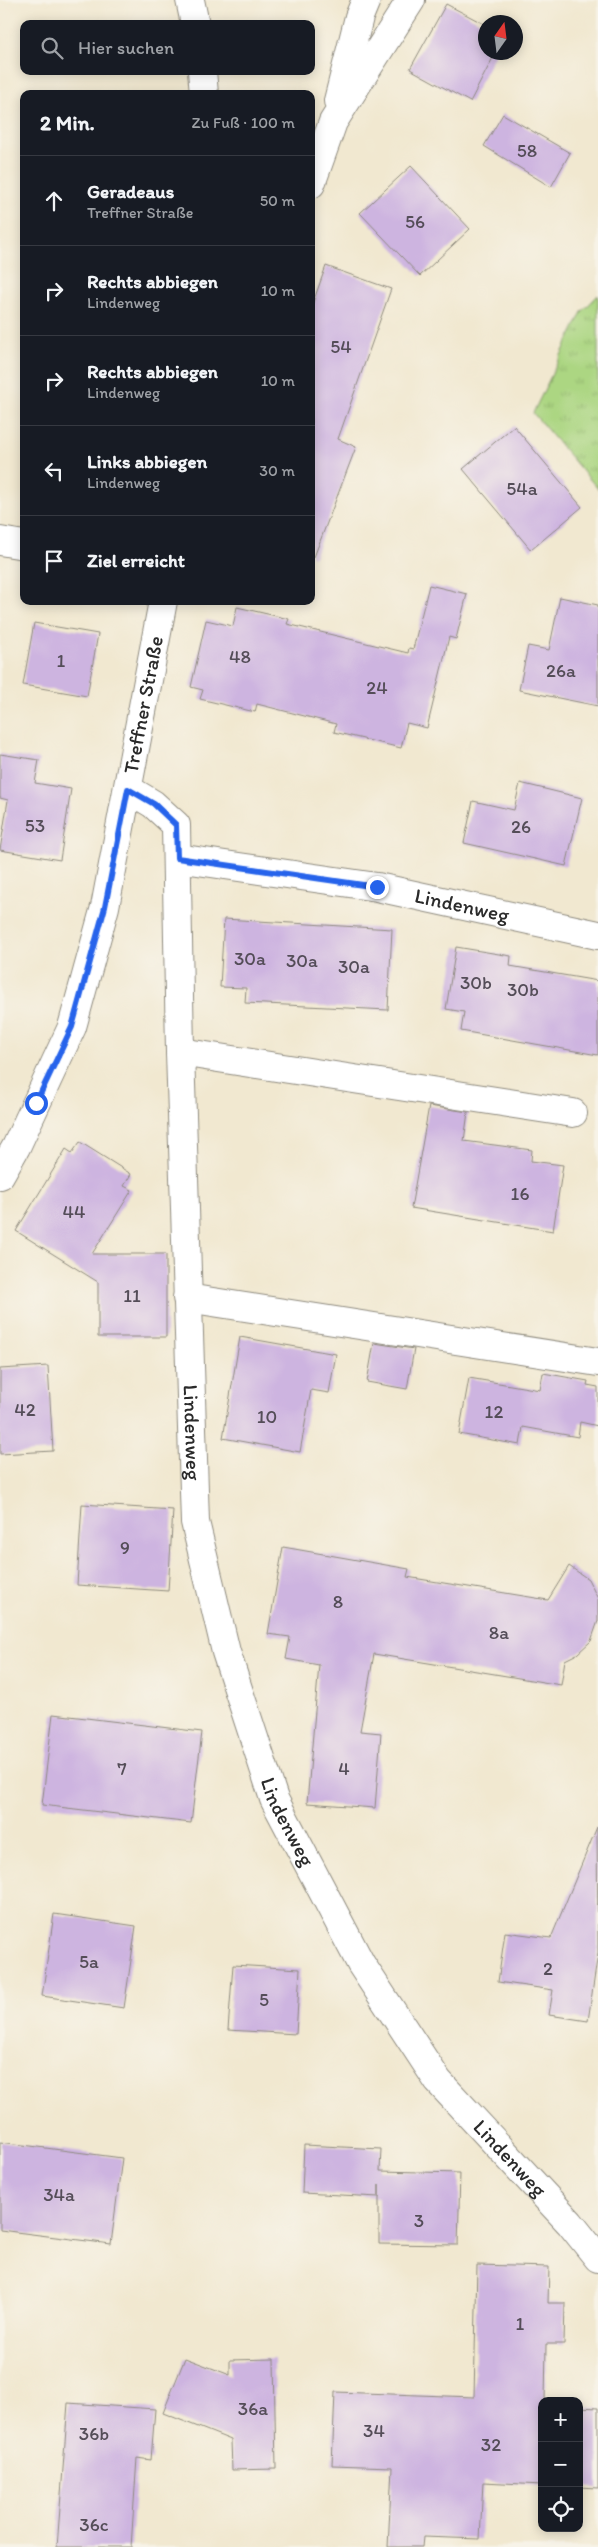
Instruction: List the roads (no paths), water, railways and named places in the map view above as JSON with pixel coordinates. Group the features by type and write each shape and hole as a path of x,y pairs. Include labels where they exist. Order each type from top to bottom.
{"street":[{"path":"190,0 194,20"},
{"path":"315,173 333,122 359,17 366,0"},
{"path":"333,122 412,0"},
{"path":"202,75 204,90"},
{"path":"0,541 20,544"},
{"name":"Treffner Straße","path":"0,1175 16,1147 72,1027 105,907 162,605"},
{"name":"Lindenweg","path":"128,789 154,804 176,825 180,1052 195,1522 226,1652 274,1799 361,1964 438,2081 570,2223 598,2258"},
{"name":"Lindenweg","path":"177,858 377,887 598,935"},
{"path":"180,1052 573,1113"},
{"path":"187,1298 598,1362"}]}
